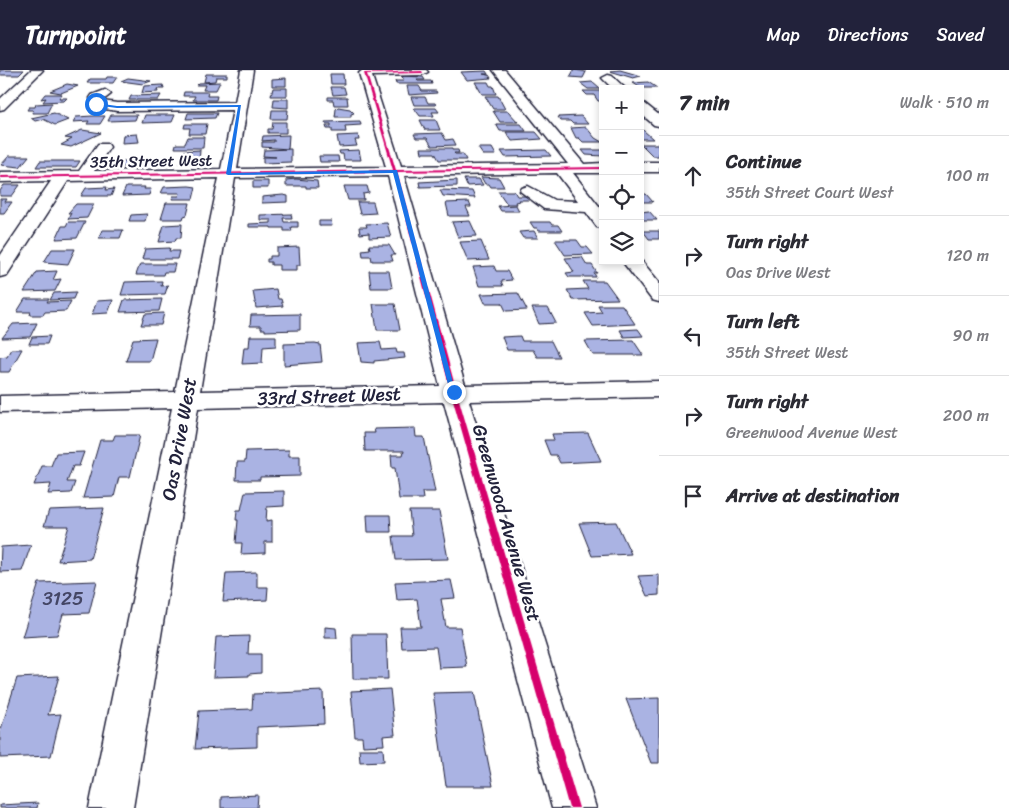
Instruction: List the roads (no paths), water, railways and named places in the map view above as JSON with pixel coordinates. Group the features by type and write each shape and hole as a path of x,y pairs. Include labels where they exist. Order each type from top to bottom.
{"street":[{"path":"0,106 37,70"},
{"name":"Oas Drive West","path":"111,808 248,70"},
{"path":"499,70 579,168"},
{"name":"Greenwood Avenue West","path":"422,72 365,73 395,171 454,392 574,808"},
{"path":"608,78 616,85"},
{"path":"9,81 26,81"},
{"path":"105,94 96,98 96,104 117,107 240,106"},
{"path":"644,109 659,122"},
{"path":"83,176 103,147"},
{"path":"644,167 659,167"},
{"path":"561,168 601,220"},
{"name":"35th Street West","path":"0,177 599,168"},
{"path":"0,271 62,177"},
{"path":"528,191 550,205 591,207"},
{"path":"635,265 659,296"},
{"name":"33rd Street West","path":"0,404 454,392 659,389"}]}
